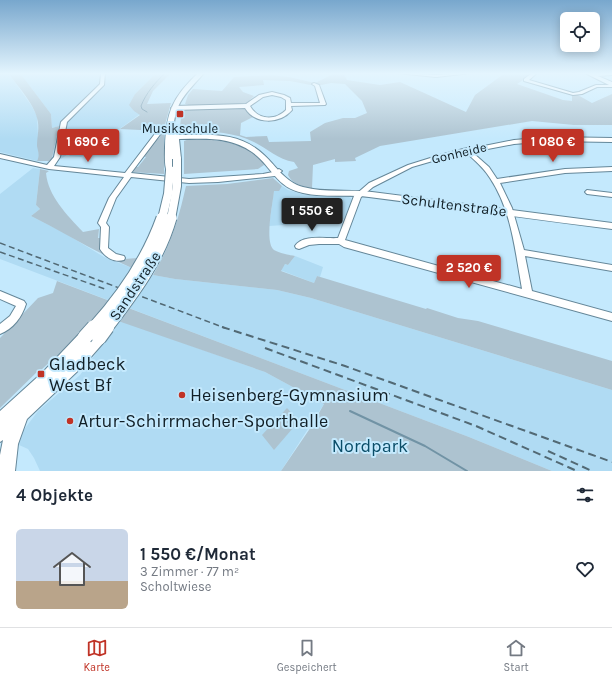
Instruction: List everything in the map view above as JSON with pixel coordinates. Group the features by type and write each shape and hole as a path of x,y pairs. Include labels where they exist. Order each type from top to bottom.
{"main road":[{"name":"Sandstraße","path":"0,421 92,338 137,288 160,249 173,216 177,200 177,159 174,136 170,122 181,95"},
{"name":"Schultenstraße","path":"174,136 213,134 244,140 253,144 268,155 276,172 285,184 310,191 362,193 612,226"},
{"name":"Sandstraße","path":"0,434 78,361 149,252 165,212 169,195 173,174 174,136"},
{"path":"7,471 7,455 10,442 23,413"}],"street":[{"path":"49,167 57,157 64,122 92,95"},
{"path":"248,106 258,96 264,95"},
{"path":"248,106 251,113 256,116 272,118 287,113 289,110 288,99 274,95"},
{"path":"289,105 323,104 320,95"},
{"path":"177,108 248,106 254,103 257,107"},
{"path":"121,258 114,257 104,249 105,228 102,223 110,203 128,176 128,172 159,132"},
{"name":"Gonheide","path":"362,193 370,185 410,166 467,150 514,142 551,139 612,140"},
{"path":"467,150 484,166 496,181 512,213 528,294"},
{"path":"0,156 49,167 128,176 173,174 189,181 218,180 276,172"},
{"path":"496,181 565,171 612,169"},
{"path":"589,192 612,195"},
{"path":"341,241 358,196 362,193"},
{"path":"298,246 305,242 341,241 344,244 612,317"},
{"path":"519,252 612,268"},
{"path":"0,295 21,304 20,311 5,327 0,329"}],"shaded area":[{"path":"0,95 24,95 37,116 39,158 37,161 0,152"},
{"path":"37,95 135,95 140,114 81,157 69,156 71,154 68,154 61,159 52,158 59,126 52,128 51,114"},
{"path":"33,168 40,169 36,205 40,209 31,216 63,232 104,257 132,268 153,275 175,279 277,290 311,298 612,390 612,471 552,471 469,437 0,259 0,194"},
{"path":"282,186 288,190 305,195 346,196 351,198 352,201 344,219 330,220 330,222 269,226 274,191"},
{"path":"295,256 323,267 320,277 317,276 314,283 280,270 285,264 288,265"},
{"name":"Heisenberg-Gymnasium","path":"121,321 265,372 324,404 281,471 40,471 28,449 19,445 19,439 23,431 38,411 80,375"}],"green space":[{"path":"25,95 37,95 51,114 52,128 59,126 52,158 49,161 37,161 39,155 37,146 38,121"},
{"path":"134,95 151,95 147,104 171,103 164,128 164,174 130,172 134,167 138,167 146,157 142,156 156,139 159,138 161,131 120,129 140,115 129,105"},
{"path":"188,95 254,96 247,103 241,104 192,106 185,104"},
{"path":"356,95 429,95 466,112 475,95 549,95 563,100 572,101 572,95 578,95 592,103 612,95 612,125 574,125 532,121 380,146 355,158 356,161 335,162 335,159 313,165 312,188 305,187 292,181 288,175 289,171 298,168 294,162 281,158 253,142 239,136 223,133 207,131 182,131 180,126 182,111 185,110 242,108 246,109 253,117 241,123 240,135 246,137 267,136 269,142 311,141 310,132 325,123 343,118 355,118 367,113 362,101"},
{"path":"192,138 221,141 243,147 260,158 264,165 258,169 184,174 184,141"},
{"path":"40,169 49,171 46,173 50,190 59,205 77,226 83,232 99,229 98,238 102,241 101,248 124,259 138,258 132,268 106,256 31,216 40,209 36,205"},
{"path":"273,178 282,186 279,191 274,191 269,231 271,246 276,251 295,256 288,265 285,264 281,271 314,283 317,276 426,309 427,308 458,318 478,321 612,361 612,390 311,298 277,290 175,279 153,275 165,253 173,232 186,186 227,184"},
{"name":"Nordpark","path":"57,281 469,437 552,471 281,471 311,427 324,404 265,372 98,314 80,335 41,370 40,369 0,408 0,338 38,298 53,293"},
{"path":"287,408 299,421 274,450 262,435"}],"waterway":[{"path":"146,95 141,106 142,109 147,112"},
{"path":"350,411 425,446 467,471"}],"railway":[{"path":"0,243 224,328"},
{"path":"0,252 105,289"},
{"path":"224,328 345,366 612,462"},
{"path":"265,348 476,426 577,471"},
{"path":"548,451 592,471"}],"place":[{"name":"Musikschule","path":"180,114"},
{"name":"Gladbeck West Bf","path":"41,374"},
{"name":"Heisenberg-Gymnasium","path":"182,395"},
{"name":"Artur-Schirrmacher-Sporthalle","path":"70,421"}]}
